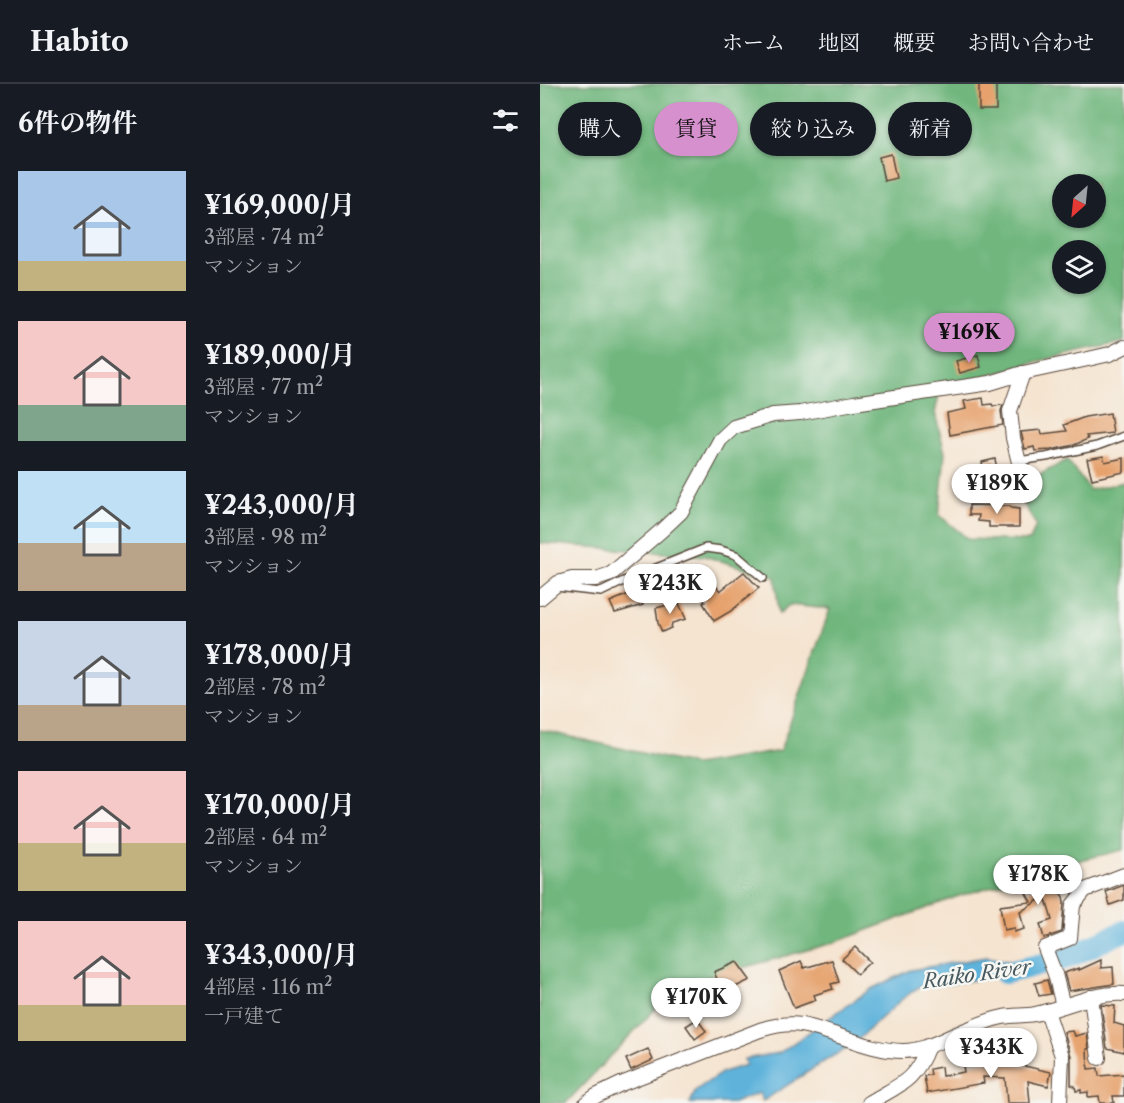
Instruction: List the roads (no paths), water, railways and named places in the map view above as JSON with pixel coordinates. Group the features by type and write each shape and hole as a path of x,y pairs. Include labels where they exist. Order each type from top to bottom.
{"street":[{"path":"540,598 558,583 573,579 596,579 611,574 662,531 681,512 720,440 734,427 773,415 990,382 1099,357 1124,347"},
{"path":"1023,373 1010,411 1012,438 1027,495"},
{"path":"1063,1006 1055,974 1045,948 1070,938 1073,905 1085,890 1124,875"},
{"path":"586,1103 621,1084 760,1030 776,1026 800,1024 874,1046 904,1051 928,1046 972,1027 1003,1017 1034,1014 1112,993 1124,994"},
{"path":"1091,997 1100,1058"},
{"path":"1047,1011 1062,1056 1059,1103"},
{"path":"869,1103 910,1079 922,1061 928,1046"}],"lane":[{"path":"1018,461 1046,458 1097,446 1124,436"},
{"path":"553,587 601,592 706,548 736,555 763,578"}],"water":[{"path":"986,957 1035,966 1029,973 919,987 901,1000 849,1048 763,1101 759,1093 733,1103 690,1103 696,1090 723,1072 746,1065 744,1059 779,1053 871,989 911,970"}],"waterway":[{"name":"Raiko River","path":"1005,973 1067,958 1124,931"}]}
